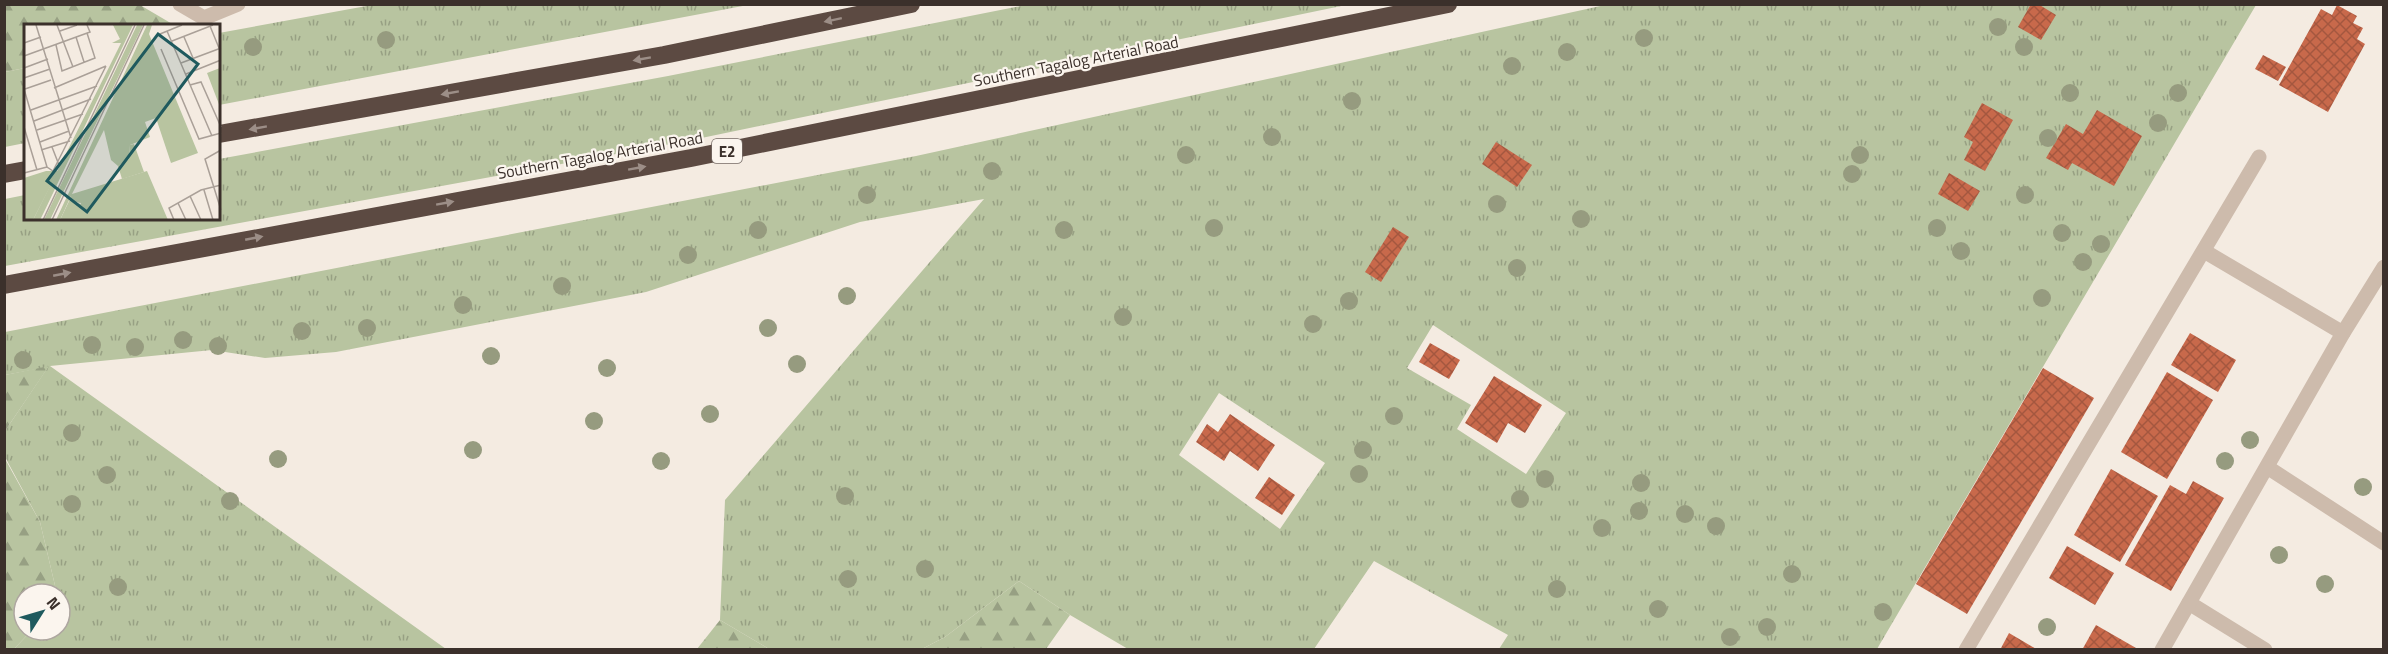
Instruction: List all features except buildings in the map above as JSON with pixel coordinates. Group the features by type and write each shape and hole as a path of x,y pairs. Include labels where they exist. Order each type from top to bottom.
{"highway":[{"path":"220,135 664,55 910,4"},
{"name":"Southern Tagalog Arterial Road","path":"4,285 703,156 1448,4"},
{"path":"4,174 24,170"}],"street":[{"path":"180,4 204,18 238,4"},
{"path":"1966,650 2259,157"},
{"path":"2204,250 2343,333"},
{"path":"2162,650 2343,333 2384,267"},
{"path":"2267,467 2384,543"},
{"path":"2189,603 2265,650"}],"green space":[{"path":"5,4 140,5 172,24 24,24 24,68 5,72"},
{"path":"372,4 748,5 220,105 220,33"},
{"path":"1026,5 1346,5 687,141 5,266 5,199 24,195 24,220 220,220 220,159 668,76"},
{"path":"1605,5 2256,5 1877,649 1499,649 1508,635 1374,561 1314,649 1128,649 1070,615 1019,581 945,637 922,649 769,649 720,620 725,500 984,199 860,222 646,292 336,352 265,358 212,350 50,366 446,649 14,649 21,642 72,642 72,582 54,582 40,522 5,457 5,431 48,367 5,375 5,332 916,156","holes":["1433,325 1566,413 1526,474 1457,429 1471,405 1407,368","1219,393 1325,463 1280,529 1179,455"]},
{"path":"24,68 24,143 5,147 5,72"},
{"path":"49,366 5,431 5,375"},
{"path":"4,457 40,522 54,582 12,582 12,642 21,642 14,649 5,649"},
{"path":"1019,581 1070,615 1046,649 922,649 945,637"},
{"path":"720,620 769,649 697,649"}]}
